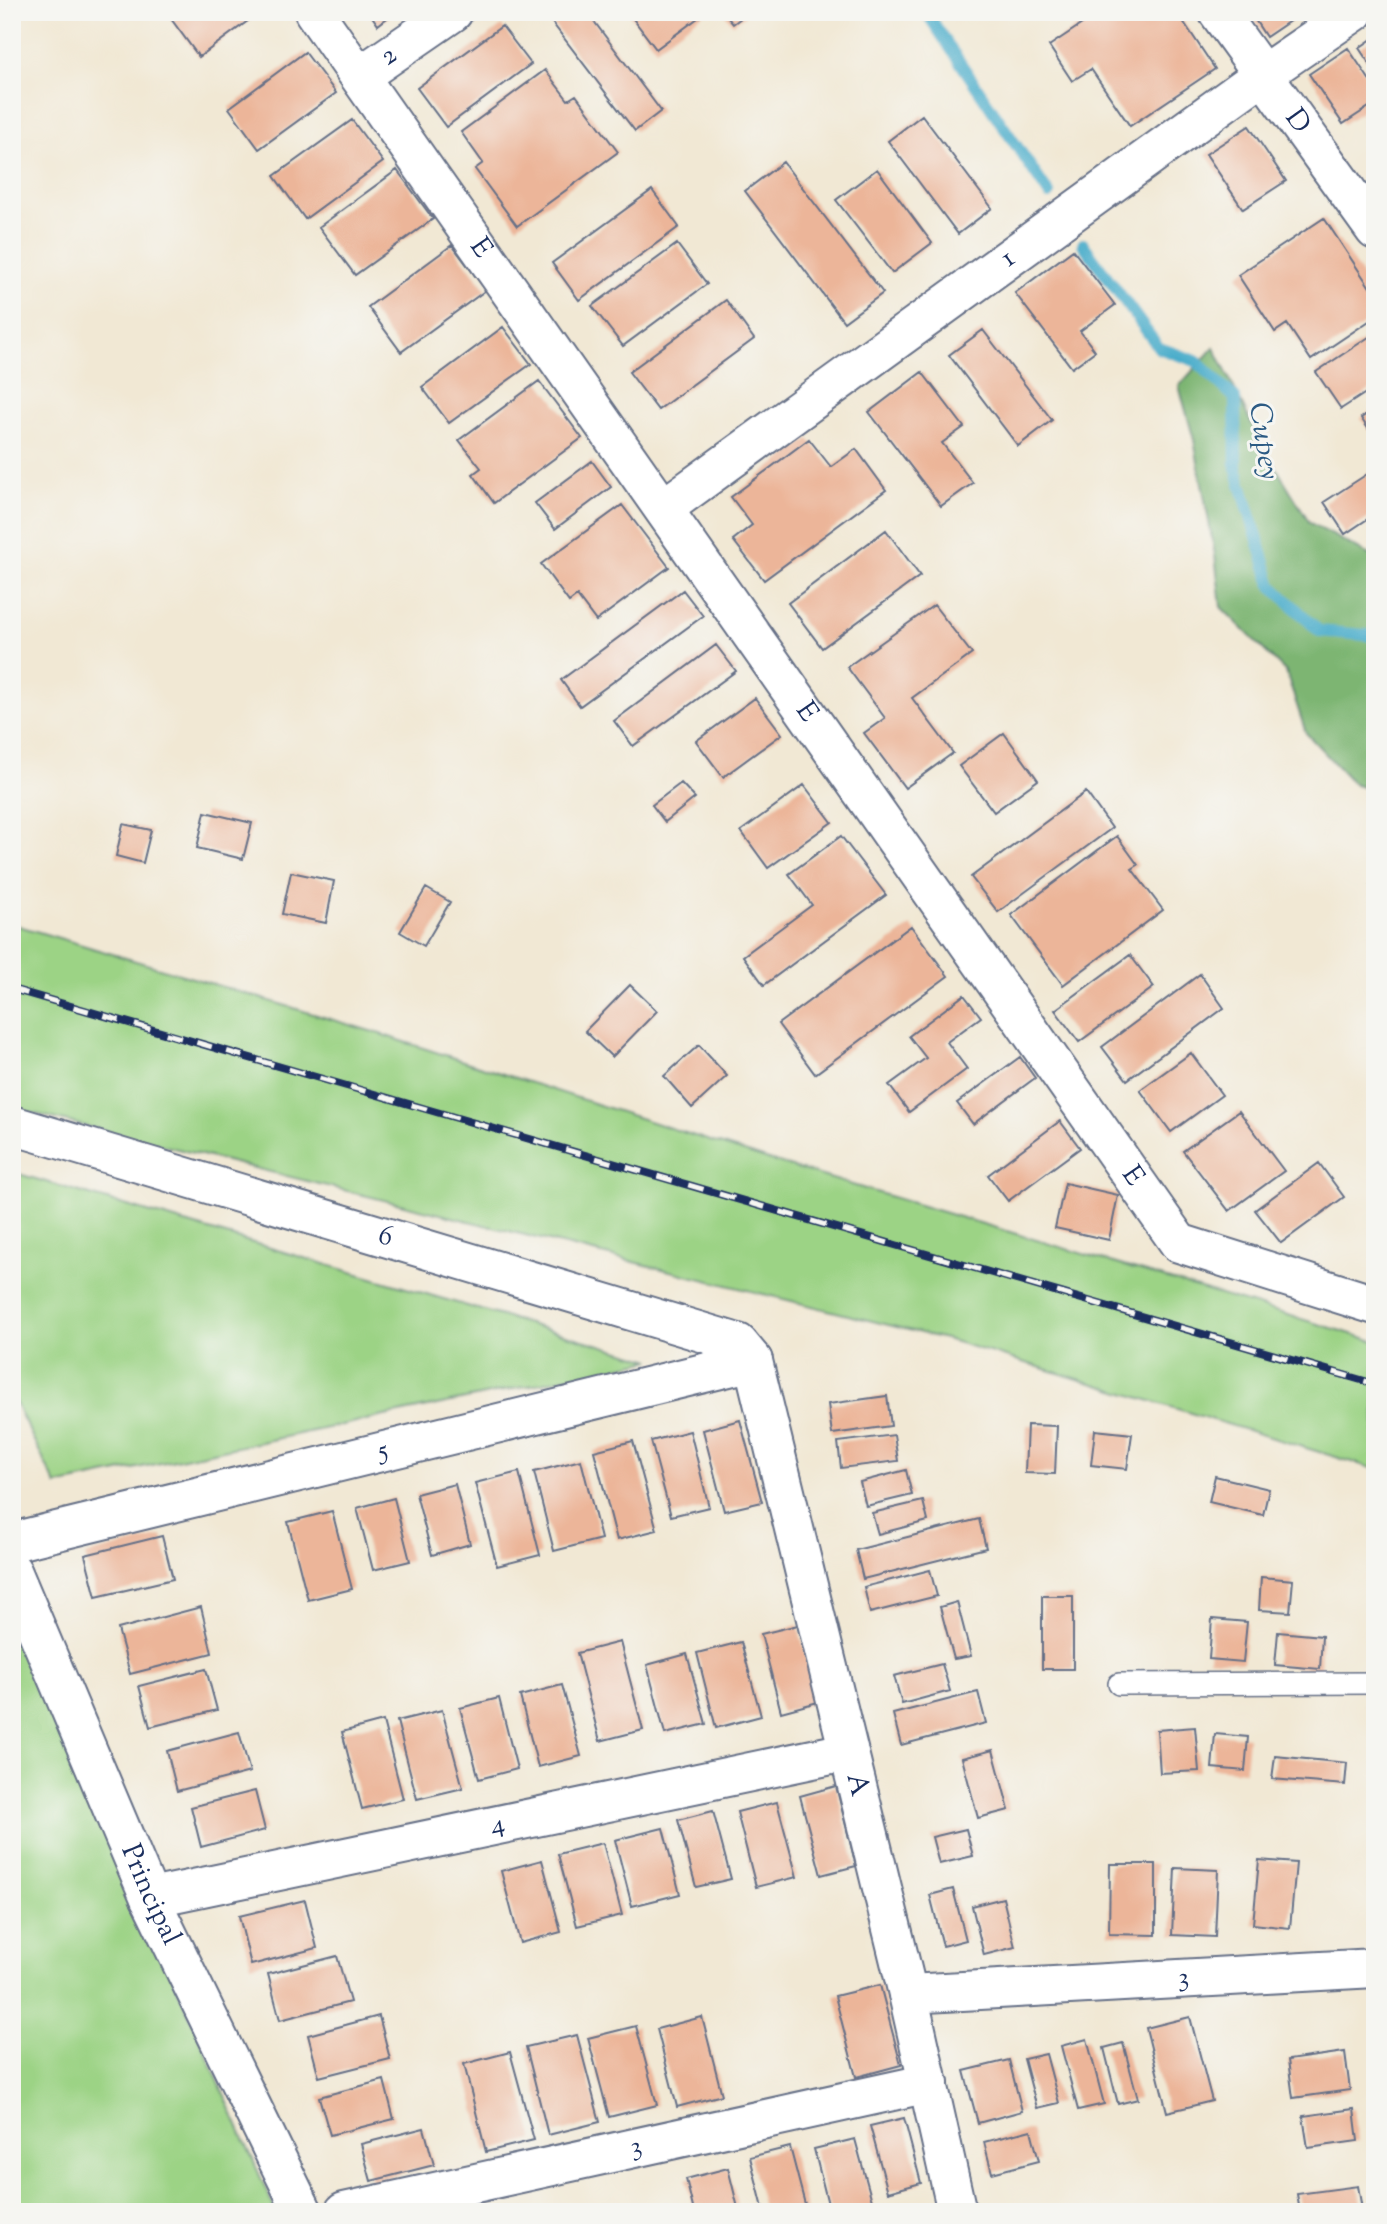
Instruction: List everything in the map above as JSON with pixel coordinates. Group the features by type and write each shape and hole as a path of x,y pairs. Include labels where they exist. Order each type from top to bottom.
{"street":[{"name":"E","path":"314,12 1179,1243 1375,1305"},
{"name":"2","path":"360,76 453,12"},
{"name":"D","path":"1218,12 1375,230"},
{"name":"1","path":"664,508 1262,75 1354,12"},
{"name":"6","path":"12,1125 738,1343 753,1361"},
{"name":"5","path":"12,1542 753,1361"},
{"name":"A","path":"753,1361 846,1752 908,1994 957,2212"},
{"name":"Principal","path":"12,1571 150,1898 303,2212"},
{"name":"4","path":"150,1898 846,1752"},
{"name":"3","path":"908,1994 1375,1968"},
{"name":"3","path":"344,2212 929,2083"}],"lane":[{"path":"1119,1684 1375,1683"}],"green space":[{"path":"1214,347 1261,443 1310,523 1375,558 1375,790 1355,785 1306,733 1286,672 1221,607 1215,555 1194,440 1179,386"},
{"path":"12,924 377,1033 775,1162 1375,1341 1375,1469 953,1341 12,1108"},
{"path":"12,1172 651,1360 56,1485 12,1396"},
{"path":"12,1612 276,2212 12,2212"}],"building":[{"path":"166,12 260,12 199,57"},
{"path":"369,12 395,12 378,25"},
{"path":"544,12 587,12 661,111 635,131"},
{"path":"628,12 706,12 656,49"},
{"path":"723,12 749,12 733,24"},
{"path":"1100,12 1177,12 1215,69 1130,126 1091,69 1072,81 1049,46"},
{"path":"1250,12 1303,12 1266,37"},
{"path":"502,26 531,64 446,127 417,88"},
{"path":"1375,37 1375,72 1359,48"},
{"path":"1348,48 1375,88 1375,103 1343,124 1309,74"},
{"path":"305,52 336,93 259,149 229,108"},
{"path":"545,70 568,100 576,95 618,152 517,226 475,169 483,163 461,132"},
{"path":"922,115 992,208 958,234 888,141"},
{"path":"352,120 383,162 305,219 274,176"},
{"path":"1249,126 1286,181 1243,209 1206,154"},
{"path":"783,162 883,293 844,322 745,191"},
{"path":"877,169 932,243 892,273 836,200"},
{"path":"397,170 433,219 355,275 319,227"},
{"path":"652,190 679,227 579,300 552,263"},
{"path":"1324,218 1375,295 1375,317 1311,360 1287,324 1275,332 1238,275"},
{"path":"677,244 707,284 623,346 592,306"},
{"path":"452,245 486,290 401,352 368,307"},
{"path":"1073,250 1115,305 1080,331 1095,351 1072,368 1015,293"},
{"path":"726,300 754,339 658,410 629,372"},
{"path":"503,327 531,364 449,423 422,387"},
{"path":"983,330 1052,420 1018,446 949,355"},
{"path":"1375,333 1375,387 1341,409 1316,372"},
{"path":"922,372 964,427 942,443 973,483 941,506 869,412"},
{"path":"539,381 582,438 494,503 473,474 481,468 459,440"},
{"path":"1375,409 1375,439 1361,418"},
{"path":"809,439 831,467 856,449 886,490 764,580 733,540 752,525 731,497"},
{"path":"592,461 611,487 555,529 535,503"},
{"path":"1375,469 1375,514 1345,534 1324,502"},
{"path":"622,505 669,567 596,621 577,596 569,602 541,564"},
{"path":"886,530 920,576 822,648 788,603"},
{"path":"683,590 703,616 580,706 561,680"},
{"path":"934,605 972,654 912,698 953,753 905,788 864,733 885,718 847,667"},
{"path":"716,645 736,671 633,746 614,721"},
{"path":"755,698 782,734 723,777 696,741"},
{"path":"1004,733 1038,780 994,812 959,766"},
{"path":"681,783 695,798 665,822 652,805"},
{"path":"804,785 832,822 768,868 741,831"},
{"path":"1086,792 1112,828 998,912 971,877"},
{"path":"205,812 252,823 243,859 197,848"},
{"path":"123,824 151,830 143,863 116,856"},
{"path":"841,836 886,895 764,985 743,956 812,905 789,874"},
{"path":"1117,836 1138,865 1132,869 1163,910 1063,985 1011,915"},
{"path":"291,872 334,881 326,923 282,914"},
{"path":"1375,885 1375,902 1374,902 1370,886"},
{"path":"426,888 450,902 424,946 400,932"},
{"path":"911,926 948,976 815,1074 778,1024"},
{"path":"1130,955 1154,987 1079,1042 1055,1010"},
{"path":"1200,974 1224,1008 1127,1080 1102,1047"},
{"path":"630,985 657,1011 612,1057 585,1031"},
{"path":"964,995 981,1017 947,1042 967,1069 909,1112 889,1085 926,1058 909,1036"},
{"path":"699,1045 727,1076 692,1108 664,1076"},
{"path":"1191,1053 1222,1095 1171,1132 1140,1090"},
{"path":"1020,1057 1035,1078 973,1124 957,1103"},
{"path":"1239,1111 1284,1171 1229,1211 1183,1151"},
{"path":"1060,1121 1080,1148 1008,1201 988,1175"},
{"path":"1319,1163 1344,1197 1281,1243 1255,1210"},
{"path":"1065,1183 1118,1195 1109,1240 1055,1228"},
{"path":"887,1396 891,1426 832,1434 828,1404"},
{"path":"740,1420 762,1502 724,1511 703,1430"},
{"path":"1027,1425 1057,1426 1055,1474 1025,1473"},
{"path":"1095,1430 1132,1434 1127,1469 1091,1465"},
{"path":"690,1431 709,1507 671,1516 651,1441"},
{"path":"894,1435 898,1461 841,1468 838,1442"},
{"path":"633,1441 657,1530 617,1540 594,1451"},
{"path":"581,1460 601,1539 554,1551 534,1472"},
{"path":"906,1470 912,1495 866,1506 860,1482"},
{"path":"519,1472 540,1555 497,1566 475,1483"},
{"path":"1215,1476 1269,1489 1263,1515 1209,1502"},
{"path":"455,1484 470,1544 432,1555 416,1494"},
{"path":"394,1498 410,1561 373,1570 357,1508"},
{"path":"923,1501 928,1521 878,1534 872,1513"},
{"path":"332,1511 352,1589 308,1600 288,1522"},
{"path":"979,1519 986,1548 863,1579 856,1550"},
{"path":"162,1536 173,1579 96,1597 85,1555"},
{"path":"930,1570 937,1596 870,1613 864,1587"},
{"path":"1261,1577 1293,1580 1290,1612 1259,1610"},
{"path":"1042,1596 1073,1596 1073,1669 1042,1669"},
{"path":"957,1602 971,1656 954,1659 940,1607"},
{"path":"201,1607 212,1653 130,1674 118,1629"},
{"path":"1212,1619 1247,1622 1243,1662 1209,1659"},
{"path":"798,1625 818,1702 781,1712 761,1634"},
{"path":"1278,1632 1322,1636 1320,1669 1275,1665"},
{"path":"620,1642 643,1730 600,1741 577,1653"},
{"path":"741,1642 761,1716 716,1728 697,1653"},
{"path":"687,1654 706,1724 665,1734 647,1665"},
{"path":"942,1664 950,1691 902,1704 894,1676"},
{"path":"206,1669 217,1710 150,1727 139,1686"},
{"path":"562,1685 581,1756 538,1767 520,1696"},
{"path":"978,1692 986,1723 901,1745 893,1714"},
{"path":"499,1698 517,1769 479,1779 460,1708"},
{"path":"442,1710 463,1788 417,1799 397,1721"},
{"path":"383,1721 403,1799 362,1809 342,1732"},
{"path":"1195,1727 1199,1771 1160,1773 1157,1730"},
{"path":"239,1732 250,1772 177,1791 167,1751"},
{"path":"1215,1734 1248,1737 1245,1771 1212,1768"},
{"path":"993,1750 1009,1810 978,1818 962,1758"},
{"path":"1275,1756 1347,1763 1345,1785 1272,1779"},
{"path":"836,1786 856,1866 821,1875 800,1796"},
{"path":"255,1791 265,1830 201,1847 191,1807"},
{"path":"777,1802 797,1877 756,1887 737,1812"},
{"path":"713,1811 731,1879 696,1887 678,1820"},
{"path":"663,1828 680,1894 632,1906 615,1840"},
{"path":"966,1829 973,1856 939,1864 932,1837"},
{"path":"603,1843 622,1915 577,1926 558,1854"},
{"path":"542,1860 561,1932 520,1943 501,1871"},
{"path":"1259,1860 1296,1863 1290,1928 1253,1924"},
{"path":"1110,1864 1156,1864 1156,1935 1109,1934"},
{"path":"1175,1868 1218,1870 1215,1937 1172,1935"},
{"path":"953,1889 966,1940 943,1946 930,1895"},
{"path":"1003,1898 1015,1947 984,1955 972,1906"},
{"path":"305,1900 317,1948 251,1965 239,1916"},
{"path":"337,1956 350,2002 280,2020 268,1974"},
{"path":"880,1985 901,2065 856,2077 835,1996"},
{"path":"379,2016 390,2059 319,2077 308,2035"},
{"path":"702,2017 722,2095 677,2107 657,2029"},
{"path":"1190,2017 1212,2101 1167,2112 1146,2028"},
{"path":"636,2026 657,2105 609,2117 588,2038"},
{"path":"577,2035 600,2122 548,2135 526,2047"},
{"path":"1087,2039 1104,2104 1078,2110 1061,2046"},
{"path":"1123,2043 1138,2099 1118,2104 1104,2048"},
{"path":"510,2052 534,2140 486,2152 464,2064"},
{"path":"1345,2052 1350,2090 1293,2098 1288,2060"},
{"path":"1046,2054 1059,2103 1037,2108 1024,2059"},
{"path":"1009,2060 1022,2111 978,2123 964,2071"},
{"path":"384,2080 394,2119 330,2135 319,2097"},
{"path":"1354,2109 1358,2141 1308,2148 1303,2116"},
{"path":"904,2118 921,2183 888,2192 870,2126"},
{"path":"424,2128 434,2165 371,2181 361,2144"},
{"path":"1031,2130 1039,2161 992,2173 984,2142"},
{"path":"855,2139 875,2212 830,2212 814,2149"},
{"path":"790,2147 807,2212 764,2212 750,2157"},
{"path":"728,2168 739,2212 694,2212 686,2179"},
{"path":"1358,2186 1362,2209 1300,2212 1297,2194"}],"waterway":[{"name":"Cupey","path":"926,12 1049,194"},
{"name":"Cupey","path":"1083,244 1159,348 1196,361 1235,398 1236,468 1272,586 1319,631 1375,636"}],"railway":[{"path":"12,989 1375,1384"}]}
